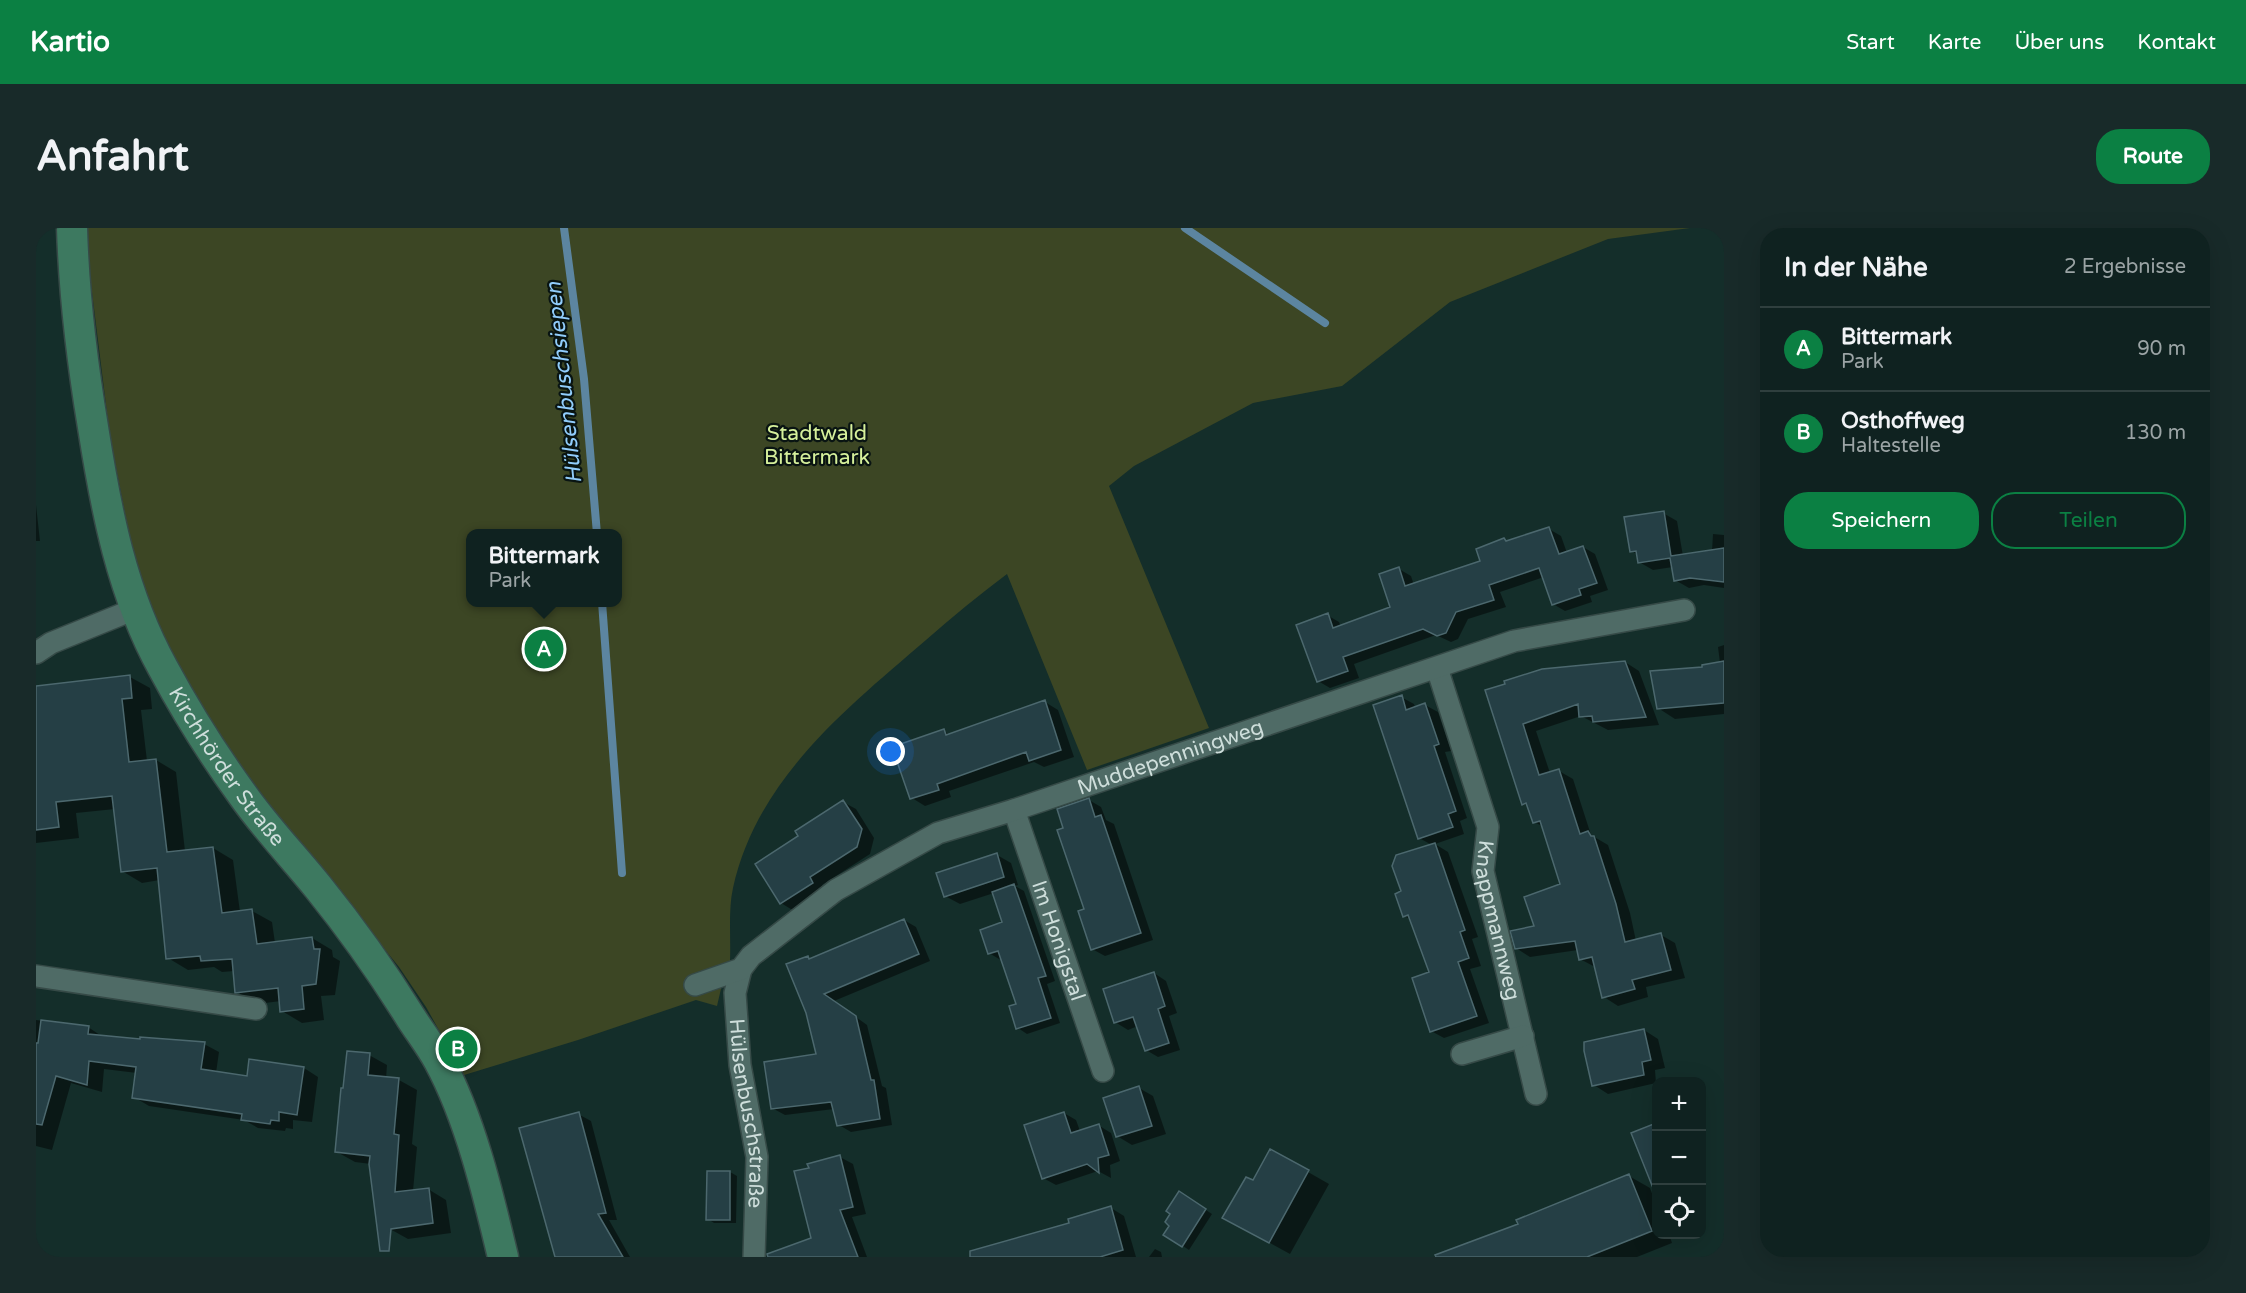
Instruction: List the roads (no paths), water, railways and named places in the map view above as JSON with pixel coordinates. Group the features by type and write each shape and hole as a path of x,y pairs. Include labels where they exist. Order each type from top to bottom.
{"main road":[{"name":"Kirchhörder Straße","path":"72,228 82,351 98,458 114,541 135,609 162,667 242,795 320,889 360,943 396,993 439,1061 466,1125 503,1257"}],"street":[{"path":"36,653 51,643 135,609"},
{"name":"Muddepenningweg","path":"695,985 741,969 751,956 836,890 938,833 1014,810 1514,641 1684,610"},
{"name":"Knappmannweg","path":"1437,668 1488,827 1484,871 1536,1094"},
{"name":"Im Honigstal","path":"1014,810 1103,1071"},
{"name":"Hülsenbuschstraße","path":"741,969 735,993 740,1065 757,1157 754,1257"},
{"path":"36,976 256,1009"},
{"path":"1462,1054 1523,1036"}],"waterway":[{"name":"Hülsenbuschsiepen","path":"564,228 584,379 597,529"},
{"path":"1185,228 1325,323"},
{"name":"Hülsenbuschsiepen","path":"602,607 622,873"}],"place":[{"name":"Bittermark","path":"544,649"},
{"name":"Osthoffweg","path":"458,1049"}],"park label":[{"name":"Stadtwald Bittermark","path":"817,445"}]}
